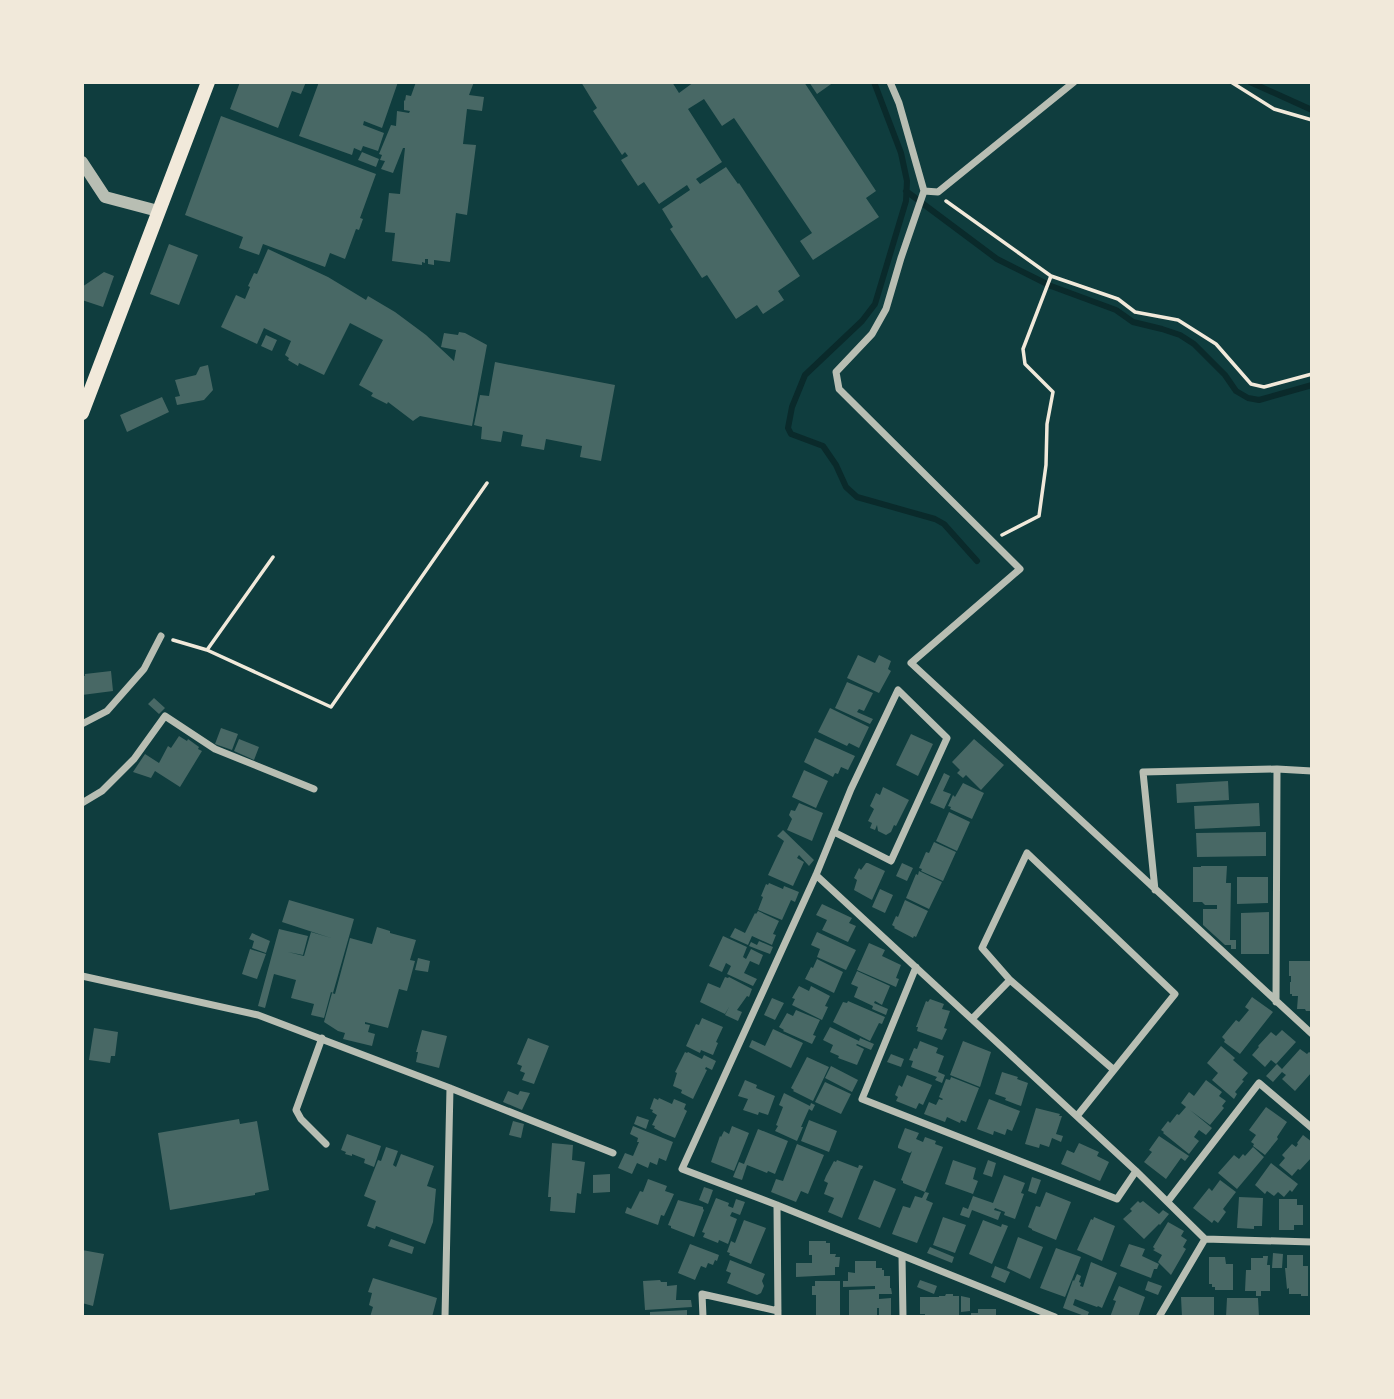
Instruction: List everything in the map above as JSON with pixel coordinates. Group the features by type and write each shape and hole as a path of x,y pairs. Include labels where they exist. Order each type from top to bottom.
{"main road":[{"path":"82,413 208,82"}],"street":[{"path":"890,82 899,103 924,191 886,309 872,334 836,372 839,389 1020,569 911,663 1312,1034"},
{"path":"924,191 938,192 1074,82"},
{"path":"82,162 106,197 158,212"},
{"path":"82,724 107,711 144,669 161,636"},
{"path":"834,832 891,861 947,738 898,690 851,789 816,875 682,1169 1055,1317"},
{"path":"82,803 102,791 134,759 165,716 215,749 314,789"},
{"path":"1155,891 1143,772 1277,769 1312,771"},
{"path":"1276,1002 1277,769"},
{"path":"1077,1116 1114,1070 1175,994 1027,853 982,948 1010,980 1114,1070"},
{"path":"816,875 1136,1171 1205,1239 1312,1242"},
{"path":"916,967 862,1099 1117,1199 1136,1171"},
{"path":"82,976 258,1015 613,1153"},
{"path":"972,1019 1010,980"},
{"path":"322,1038 296,1110 301,1119 326,1144"},
{"path":"1168,1201 1259,1083 1312,1128"},
{"path":"445,1317 450,1088"},
{"path":"703,1317 702,1294 778,1314 777,1205"},
{"path":"1159,1317 1205,1239"},
{"path":"902,1256 903,1317"},
{"path":"1025,1305 1025,1317"}],"path":[{"path":"1231,82 1274,110 1312,120"},
{"path":"938,192 948,203 1051,276 1118,299 1135,312 1178,320 1216,344 1251,384 1264,387 1312,374"},
{"path":"991,541 1039,516 1046,465 1047,424 1053,392 1026,364 1023,349 1051,276"},
{"path":"161,636 207,650 331,707 487,483"},
{"path":"207,650 273,557"}],"building":[{"path":"240,82 306,82 301,94 292,91 278,128 230,109"},
{"path":"319,82 398,82 382,128 364,121 363,125 384,133 378,151 363,146 361,151 354,148 352,155 299,136"},
{"path":"416,82 474,82 469,95 484,97 482,111 467,109 463,144 476,145 467,215 456,213 450,262 434,260 434,265 428,264 428,259 425,259 425,263 422,262 422,265 392,261 395,233 385,232 389,193 400,194 405,148 393,173 381,169 385,161 380,160 382,155 379,154 391,125 396,126 397,111 409,113 410,111 404,110 404,100 406,95 411,96"},
{"path":"581,82 672,82 679,93 694,82 804,82 876,191 866,198 879,217 813,260 800,241 812,233 734,118 722,126 704,99 688,109 722,162 696,179 700,184 726,167 800,276 778,291 784,300 763,314 757,305 736,319 707,275 702,278 670,229 673,227 662,209 690,190 687,185 659,204 644,182 638,186 621,160 628,156 625,152 622,155 593,111 597,108"},
{"path":"809,82 834,82 817,94"},
{"path":"221,116 376,174 360,218 363,219 359,230 356,229 345,259 330,253 325,267 263,244 259,255 239,248 243,237 185,215"},
{"path":"362,152 379,159 376,167 358,160"},
{"path":"169,244 198,255 179,305 150,294"},
{"path":"268,249 328,277 366,300 368,296 395,312 426,335 454,361 456,350 441,347 444,333 465,333 487,345 472,426 420,416 413,421 388,402 387,404 371,396 373,393 359,385 383,340 350,323 324,375 288,360 285,355 291,341 264,328 257,344 221,327 236,295 245,299 250,287 248,286 254,273 257,274"},
{"path":"104,272 114,276 103,307 82,300 82,287"},
{"path":"266,335 277,340 272,351 261,346"},
{"path":"495,362 615,385 601,461 580,457 582,446 546,439 544,450 521,446 523,435 503,431 501,442 481,439 482,427 474,425 480,395 489,396"},
{"path":"208,365 213,390 204,400 177,405 175,397 180,396 175,380 196,375 200,367"},
{"path":"162,397 169,412 127,432 120,415"},
{"path":"858,655 875,663 879,655 891,661 888,669 891,671 879,693 847,678"},
{"path":"111,671 113,691 82,695 82,676"},
{"path":"847,682 873,693 864,711 859,709 857,712 873,719 870,724 835,708"},
{"path":"154,698 165,708 159,714 148,704"},
{"path":"830,708 869,727 859,748 849,743 847,746 818,732"},
{"path":"221,728 238,734 232,750 215,744"},
{"path":"911,734 933,744 918,776 896,765"},
{"path":"179,736 187,741 188,739 202,751 180,787 155,771 151,778 133,772 145,754 159,763 168,746 171,748"},
{"path":"815,738 855,756 848,770 841,767 833,777 804,762"},
{"path":"239,739 259,747 254,760 234,751"},
{"path":"974,739 1004,765 981,790 966,775 963,778 957,773 960,770 952,762"},
{"path":"804,770 828,781 816,808 792,797"},
{"path":"944,773 950,776 943,791 951,794 944,809 930,803"},
{"path":"1228,781 1229,800 1177,803 1176,784"},
{"path":"963,783 984,793 972,819 948,806"},
{"path":"883,787 909,800 896,826 886,835 878,831 877,825 875,830 870,828 872,823 868,821 874,809 870,806 876,793 880,795"},
{"path":"799,803 823,813 812,841 787,830 792,819 789,815 791,810 795,811"},
{"path":"1259,803 1260,826 1195,829 1194,806"},
{"path":"949,812 970,822 957,851 936,841"},
{"path":"783,830 814,860 809,866 799,855 797,858 804,862 793,886 768,875 784,841 777,836"},
{"path":"1266,832 1266,856 1197,857 1196,833"},
{"path":"934,842 956,852 943,881 919,868"},
{"path":"866,863 885,871 872,900 854,890 857,880 854,878 859,868 861,870"},
{"path":"902,863 913,868 907,881 896,876"},
{"path":"1227,866 1226,883 1231,883 1230,940 1236,940 1236,949 1225,945 1203,925 1203,909 1217,909 1217,905 1193,902 1193,867"},
{"path":"919,871 942,882 929,909 906,898"},
{"path":"1237,877 1268,877 1268,903 1237,904"},
{"path":"769,883 799,892 795,902 791,900 782,920 758,910 763,897 761,896"},
{"path":"880,889 893,895 885,913 872,907"},
{"path":"289,900 354,919 324,1018 311,1015 314,1004 291,998 296,980 274,974 265,1008 258,1006 279,929 308,936 303,955 288,952 304,956 311,932 331,938 282,922"},
{"path":"905,900 928,911 916,937 913,938 892,925"},
{"path":"822,904 852,918 849,923 856,926 848,942 822,930 827,920 816,915"},
{"path":"758,911 779,921 773,934 776,935 772,945 752,936 748,945 730,937 735,928 745,933"},
{"path":"1269,912 1269,954 1241,954 1241,913"},
{"path":"377,927 416,940 410,960 415,961 407,991 399,989 388,1028 365,1022 370,1025 368,1032 375,1034 372,1046 343,1039 345,1033 324,1022 332,993 335,994 350,938 372,944"},
{"path":"817,932 856,950 846,970 817,957 820,949 811,945"},
{"path":"252,933 270,941 266,953 252,948 254,941 249,939"},
{"path":"723,936 747,947 743,957 746,959 751,949 763,955 759,965 750,961 744,973 757,979 753,986 727,974 731,966 726,963 722,972 709,966"},
{"path":"759,941 773,947 770,954 749,946 751,942 757,945"},
{"path":"869,943 885,950 882,956 901,965 896,987 857,970"},
{"path":"250,949 266,954 257,979 242,974"},
{"path":"418,958 430,961 428,972 415,970"},
{"path":"817,959 843,972 834,993 805,979"},
{"path":"1289,961 1312,961 1312,1011 1297,1009 1298,996 1290,994"},
{"path":"857,971 890,986 882,1005 875,1001 874,1003 888,1009 886,1015 854,997 858,987 851,984"},
{"path":"725,977 752,989 749,997 747,996 737,1010 742,1012 738,1021 725,1015 729,1007 725,1014 700,1002 708,983 720,988"},
{"path":"799,986 809,991 811,986 830,996 822,1020 792,1005 795,999 792,998"},
{"path":"1252,997 1273,1012 1240,1054 1224,1042 1222,1037 1236,1020 1239,1022 1249,1010 1245,1007"},
{"path":"772,998 784,1003 775,1020 764,1015"},
{"path":"930,999 944,1004 942,1009 950,1011 942,1040 917,1031 916,1027 926,1001"},
{"path":"848,1001 885,1017 870,1041 833,1022 843,1002"},
{"path":"796,1010 820,1020 812,1044 779,1027 787,1013 793,1016"},
{"path":"702,1018 723,1027 713,1055 701,1050 700,1053 686,1046 696,1024 699,1025"},
{"path":"830,1027 859,1041 860,1038 874,1044 871,1050 856,1045 864,1049 857,1065 838,1058 839,1056 830,1052 833,1045 823,1040"},
{"path":"94,1028 118,1032 115,1056 111,1056 110,1063 89,1060"},
{"path":"773,1029 803,1043 791,1068 749,1047 752,1040 765,1046"},
{"path":"422,1030 447,1036 439,1068 416,1062"},
{"path":"1282,1030 1296,1042 1276,1064 1271,1060 1265,1067 1252,1055 1271,1032 1276,1036"},
{"path":"528,1038 549,1046 534,1084 522,1080 525,1073 520,1071 522,1066 517,1064"},
{"path":"920,1041 938,1048 936,1053 944,1056 938,1072 945,1075 942,1083 935,1080 937,1077 911,1067 913,1061 909,1060"},
{"path":"963,1041 991,1052 980,1087 950,1075"},
{"path":"1221,1046 1248,1073 1235,1092 1237,1094 1234,1099 1212,1080 1218,1073 1207,1063"},
{"path":"1300,1049 1312,1054 1312,1072 1295,1091 1282,1079 1286,1075 1282,1072 1273,1082 1266,1076 1277,1064 1282,1069"},
{"path":"685,1052 702,1059 704,1055 716,1061 712,1070 706,1067 693,1099 673,1086 677,1073 675,1072"},
{"path":"891,1054 904,1059 901,1067 887,1062"},
{"path":"807,1057 829,1067 813,1101 791,1088"},
{"path":"831,1066 858,1080 852,1092 825,1078"},
{"path":"1002,1072 1028,1083 1021,1106 995,1094"},
{"path":"907,1075 932,1085 923,1105 919,1103 916,1109 896,1101 899,1085 902,1087"},
{"path":"951,1077 979,1088 966,1122 961,1120 960,1123 947,1117 945,1122 924,1114 929,1102 936,1105 939,1099 943,1099 939,1097 946,1079 950,1080"},
{"path":"745,1080 775,1096 768,1115 743,1110 748,1099 738,1096"},
{"path":"1206,1080 1222,1092 1219,1096 1226,1101 1222,1106 1224,1108 1210,1125 1190,1110 1212,1128 1206,1135 1199,1130 1194,1137 1199,1141 1189,1154 1161,1130 1186,1107 1181,1103 1189,1092 1194,1096"},
{"path":"825,1082 851,1094 841,1114 815,1102"},
{"path":"508,1091 518,1095 520,1091 530,1093 522,1110 503,1102"},
{"path":"784,1093 810,1106 811,1103 815,1105 812,1111 809,1109 797,1141 775,1131 783,1107 779,1105"},
{"path":"654,1098 672,1104 674,1099 686,1104 684,1109 687,1111 675,1138 652,1125 657,1115 650,1109"},
{"path":"989,1099 1020,1111 1012,1131 1007,1129 1005,1135 994,1131 993,1135 977,1129"},
{"path":"1266,1107 1287,1122 1265,1155 1253,1146 1251,1142 1256,1135 1249,1130"},
{"path":"1036,1108 1062,1116 1056,1134 1063,1136 1061,1142 1052,1138 1049,1147 1040,1144 1039,1148 1025,1144"},
{"path":"637,1116 649,1120 646,1129 634,1124"},
{"path":"239,1119 240,1124 257,1121 269,1190 255,1195 170,1210 158,1133"},
{"path":"809,1120 837,1131 829,1152 801,1141"},
{"path":"513,1121 524,1124 521,1138 509,1135"},
{"path":"633,1126 673,1142 666,1161 659,1158 657,1165 650,1162 648,1168 637,1163 632,1174 618,1168 625,1153 633,1156 639,1142 638,1138 630,1134"},
{"path":"732,1126 749,1133 734,1171 711,1162 720,1136 724,1131 729,1134"},
{"path":"905,1128 919,1133 916,1139 923,1142 925,1137 943,1147 925,1192 901,1180 912,1151 910,1153 898,1148"},
{"path":"758,1129 788,1141 775,1174 747,1165 742,1180 733,1177 739,1162 744,1164"},
{"path":"347,1134 381,1146 374,1167 364,1163 365,1159 345,1154 346,1152 341,1150"},
{"path":"1303,1135 1312,1142 1312,1157 1292,1176 1279,1165 1285,1158 1282,1155 1292,1144 1296,1147"},
{"path":"1159,1136 1189,1156 1185,1161 1181,1158 1166,1179 1144,1162"},
{"path":"552,1143 573,1145 572,1160 585,1162 581,1194 577,1193 575,1213 550,1211 551,1197 548,1197"},
{"path":"1079,1143 1099,1152 1097,1156 1109,1162 1100,1181 1061,1164 1067,1150 1074,1153"},
{"path":"797,1144 824,1155 808,1194 801,1191 796,1202 771,1192 776,1179 783,1181"},
{"path":"386,1147 398,1151 393,1165 396,1167 401,1154 434,1166 427,1186 436,1189 433,1222 425,1244 376,1226 375,1229 367,1226 376,1201 364,1196"},
{"path":"1253,1147 1264,1157 1237,1189 1218,1173 1234,1155 1239,1159"},
{"path":"837,1160 858,1168 859,1165 863,1166 842,1218 828,1212 834,1198 824,1194 828,1183 824,1181"},
{"path":"953,1160 976,1168 973,1179 978,1181 973,1194 945,1184"},
{"path":"988,1160 996,1163 992,1177 983,1174"},
{"path":"1271,1163 1298,1184 1284,1197 1278,1192 1274,1196 1267,1191 1265,1194 1255,1185"},
{"path":"610,1174 610,1192 593,1193 593,1175"},
{"path":"1004,1175 1025,1183 1015,1219 995,1208 994,1210 1001,1212 998,1220 972,1210 969,1218 960,1215 963,1207 968,1209 973,1196 993,1203"},
{"path":"1032,1177 1041,1180 1036,1194 1028,1191"},
{"path":"648,1179 667,1186 665,1191 674,1194 658,1225 625,1213 627,1207 631,1209 640,1191 643,1192"},
{"path":"874,1180 896,1189 880,1228 858,1219"},
{"path":"1220,1180 1236,1192 1223,1209 1226,1212 1218,1223 1214,1220 1212,1223 1193,1208 1209,1188 1212,1191"},
{"path":"704,1187 713,1190 708,1204 699,1200"},
{"path":"925,1192 929,1193 926,1200 933,1203 917,1243 892,1234 903,1206 910,1208 915,1196 922,1198"},
{"path":"1046,1192 1071,1202 1056,1240 1028,1227 1036,1206 1040,1207"},
{"path":"1239,1197 1263,1198 1262,1226 1254,1226 1254,1229 1237,1228"},
{"path":"716,1198 729,1203 728,1206 733,1208 736,1199 745,1202 740,1215 732,1212 730,1216 737,1219 728,1244 703,1237 705,1233 702,1232"},
{"path":"1279,1199 1297,1199 1297,1205 1303,1205 1303,1225 1294,1225 1294,1230 1279,1230"},
{"path":"678,1200 703,1207 694,1237 668,1225"},
{"path":"1138,1201 1143,1201 1159,1214 1163,1210 1169,1214 1144,1239 1123,1219"},
{"path":"943,1217 966,1225 955,1253 933,1245"},
{"path":"1094,1217 1115,1226 1102,1261 1077,1250"},
{"path":"744,1220 766,1228 751,1264 727,1252 731,1241 735,1243"},
{"path":"983,1220 1001,1227 1002,1224 1008,1226 992,1264 969,1254"},
{"path":"1168,1222 1184,1231 1181,1236 1187,1240 1183,1247 1186,1249 1171,1275 1158,1262 1162,1255 1153,1250"},
{"path":"1018,1237 1043,1247 1030,1279 1007,1268"},
{"path":"391,1239 414,1247 412,1254 388,1246"},
{"path":"809,1241 830,1243 830,1254 840,1257 839,1267 835,1267 835,1275 796,1277 796,1263 812,1263"},
{"path":"690,1244 719,1255 713,1265 708,1263 706,1268 701,1266 695,1280 678,1273"},
{"path":"1129,1244 1145,1249 1142,1256 1159,1264 1151,1278 1120,1266"},
{"path":"930,1247 954,1257 952,1263 927,1253"},
{"path":"1056,1248 1081,1257 1065,1297 1040,1288"},
{"path":"82,1250 104,1254 93,1306 82,1303"},
{"path":"1273,1253 1283,1254 1282,1268 1272,1268"},
{"path":"1287,1255 1303,1255 1303,1266 1308,1266 1308,1296 1289,1294 1285,1268"},
{"path":"1268,1256 1267,1265 1270,1265 1270,1291 1261,1291 1261,1296 1256,1296 1256,1291 1245,1291 1246,1270 1251,1270 1251,1258"},
{"path":"1209,1257 1225,1257 1226,1264 1233,1264 1233,1290 1215,1290 1212,1284 1209,1284"},
{"path":"730,1260 765,1274 761,1293 757,1295 727,1283 731,1273 726,1271"},
{"path":"855,1261 876,1261 876,1268 884,1270 884,1276 890,1276 892,1294 879,1294 879,1299 891,1298 891,1317 879,1317 877,1308 877,1317 849,1317 849,1290 875,1289 875,1286 843,1287 843,1281 848,1281 848,1272 855,1273"},
{"path":"1091,1262 1117,1273 1102,1308 1075,1299 1073,1305 1089,1312 1087,1317 1063,1308 1077,1274 1081,1276 1079,1282 1083,1287"},
{"path":"995,1266 1010,1272 1005,1283 991,1277"},
{"path":"373,1278 437,1298 432,1317 370,1317 373,1307 369,1305 372,1293 368,1292"},
{"path":"920,1280 937,1286 934,1294 917,1287"},
{"path":"643,1281 667,1282 667,1286 677,1285 676,1300 691,1300 692,1307 645,1310"},
{"path":"815,1281 840,1281 840,1317 816,1317 816,1295 812,1295"},
{"path":"1148,1281 1162,1286 1158,1295 1145,1290"},
{"path":"1119,1286 1145,1297 1138,1317 1110,1317"},
{"path":"946,1294 959,1296 959,1317 925,1317 925,1314 920,1314 920,1297 939,1297"},
{"path":"961,1296 970,1298 970,1311 961,1312"},
{"path":"1181,1297 1214,1297 1214,1317 1182,1317"},
{"path":"1227,1298 1258,1298 1259,1317 1226,1317"},
{"path":"978,1309 996,1309 996,1317 971,1317 971,1313 978,1313"},
{"path":"687,1310 687,1317 650,1317 650,1312"}],"waterway":[{"path":"874,82 901,153 907,181 906,201 875,304 862,321 805,375 792,407 788,428 791,434 823,446 846,487 857,497 935,519 944,524 977,561"},
{"path":"1250,82 1312,110"},
{"path":"906,191 997,259 1051,286 1116,310 1133,322 1180,335 1194,344 1225,375 1236,391 1248,398 1259,400 1312,385"}]}
